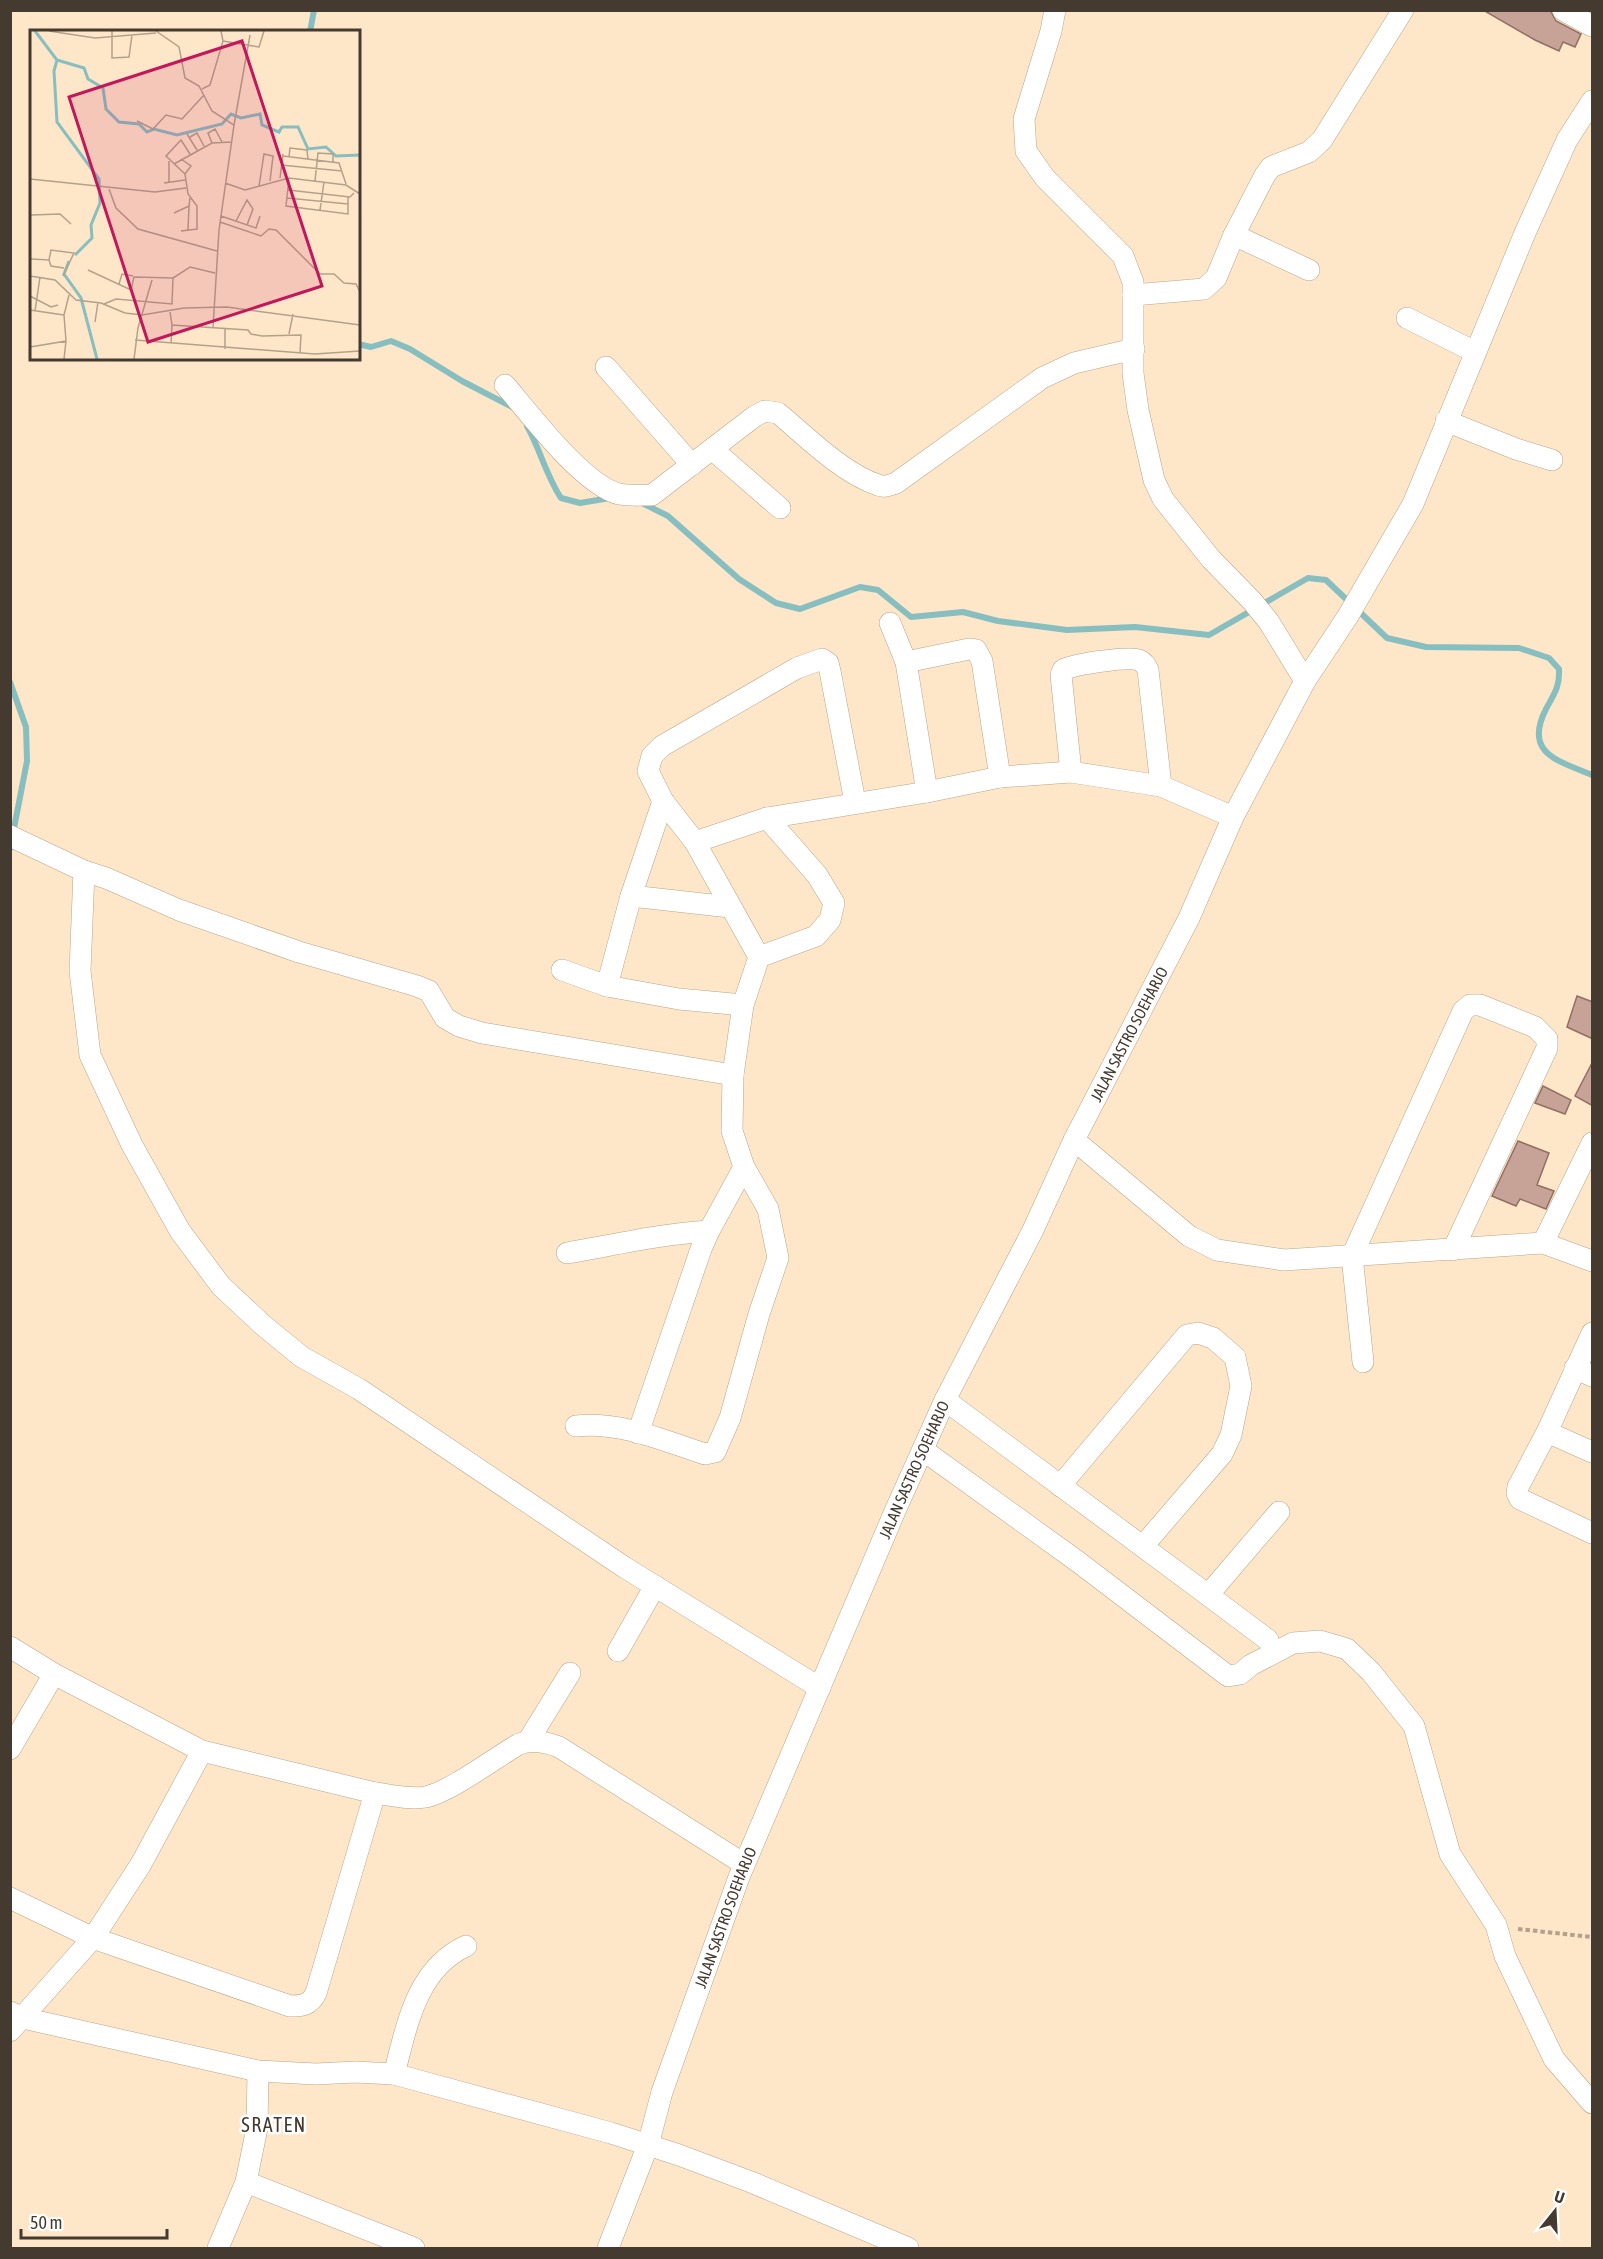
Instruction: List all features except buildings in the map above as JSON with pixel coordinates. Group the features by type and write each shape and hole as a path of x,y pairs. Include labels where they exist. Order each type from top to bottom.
{"street":[{"path":"1055,10 1051,31 1024,119 1026,151 1045,178 1123,256 1132,282 1134,373 1138,410 1154,480 1162,499 1211,559 1269,622 1305,681"},
{"path":"1133,295 1204,289 1216,278 1234,235 1271,167 1309,152 1322,140 1403,10"},
{"path":"1563,10 1593,26"},
{"name":"JALAN SASTRO SOEHARJO","path":"608,2248 648,2145 677,2047 744,1864 945,1400 1033,1230 1074,1140 1189,918 1233,817 1305,681 1348,616 1413,504 1525,233 1567,140 1593,101"},
{"path":"1234,235 1309,270"},
{"path":"1407,318 1475,352"},
{"path":"505,385 568,458 601,486 618,494 652,495 755,416 765,411 778,413 847,470 879,486 886,486 896,483 1042,378 1074,363 1134,349"},
{"path":"606,367 692,465"},
{"path":"1446,421 1516,449 1552,460"},
{"path":"712,449 780,508"},
{"path":"890,623 906,662 927,792"},
{"path":"906,662 969,649 976,650 982,661 1000,777"},
{"path":"576,1426 592,1424 638,1433 705,1454 715,1452 730,1418 759,1314 778,1258 768,1209 744,1167 732,1131 733,1075 743,1005 759,957 695,842 663,801 648,771 652,756 662,746 797,668 822,659 828,663 830,671 855,802"},
{"path":"1071,772 1061,675 1063,670 1098,662 1138,659 1148,670 1161,786"},
{"path":"695,842 767,818 927,792 1000,777 1071,772 1161,786 1233,817"},
{"path":"607,986 631,896 663,801"},
{"path":"759,957 816,936 830,920 834,903 817,875 767,818"},
{"path":"10,836 84,872 106,878 179,910 299,952 429,991 445,1018 459,1026 482,1033 733,1075"},
{"path":"84,872 80,971 90,1055 132,1145 180,1231 221,1286 302,1357 359,1389 655,1586 820,1688"},
{"path":"631,896 730,906"},
{"path":"562,970 607,986 679,999 743,1005"},
{"path":"1363,1362 1352,1256 1463,1011 1470,1005 1480,1005 1535,1026 1547,1039 1547,1048 1453,1250"},
{"path":"1074,1140 1190,1236 1217,1250 1284,1260 1543,1243 1593,1261"},
{"path":"1543,1243 1593,1143"},
{"path":"638,1433 701,1249 744,1167"},
{"path":"567,1252 631,1243 672,1233 709,1231"},
{"path":"1060,1486 1187,1335 1198,1333 1213,1338 1235,1357 1240,1372 1241,1386 1231,1435 1222,1454 1143,1546"},
{"path":"1593,1333 1584,1372 1547,1432 1518,1487 1517,1494 1520,1498 1593,1533"},
{"path":"945,1400 1268,1640"},
{"path":"1547,1432 1593,1452"},
{"path":"923,1450 1077,1561 1228,1676 1240,1674 1260,1660 1293,1643 1320,1641 1347,1649 1371,1672 1414,1726 1450,1854 1496,1925 1505,1956 1554,2059 1593,2103"},
{"path":"1208,1595 1279,1512"},
{"path":"618,1651 655,1586"},
{"path":"10,1647 54,1674 202,1751 375,1793 409,1798 425,1797 440,1792 519,1744 528,1741 548,1743 744,1864"},
{"path":"528,1741 570,1673"},
{"path":"10,1749 54,1674"},
{"path":"15,2020 93,1938 141,1864 202,1751"},
{"path":"10,1898 93,1938 290,2006 307,2004 313,2000 316,1993 375,1793"},
{"path":"394,2074 408,2022 423,1983 452,1953 466,1946"},
{"path":"15,2020 258,2071 394,2074 648,2145 751,2182 908,2248"},
{"path":"218,2248 246,2182 256,2127 258,2071"},
{"path":"246,2182 414,2248"}],"path":[{"path":"1496,1925 1536,1932 1593,1937"}],"waterway":[{"path":"310,30 314,10"},
{"path":"360,344 371,347 391,341 410,349 462,381 514,408"},
{"path":"527,426 561,498 580,503 610,498"},
{"path":"640,502 668,516 739,579 776,603 800,609 860,587 878,590 911,617 963,612 998,621 1067,630 1135,627 1209,635 1308,578 1326,580 1387,638 1426,647 1519,648 1549,658 1559,669 1559,681 1540,724 1539,736 1542,746 1557,760 1592,775"},
{"path":"10,682 26,727 27,761 10,849"}],"district":[{"name":"SRATEN","path":"274,2125"}]}
